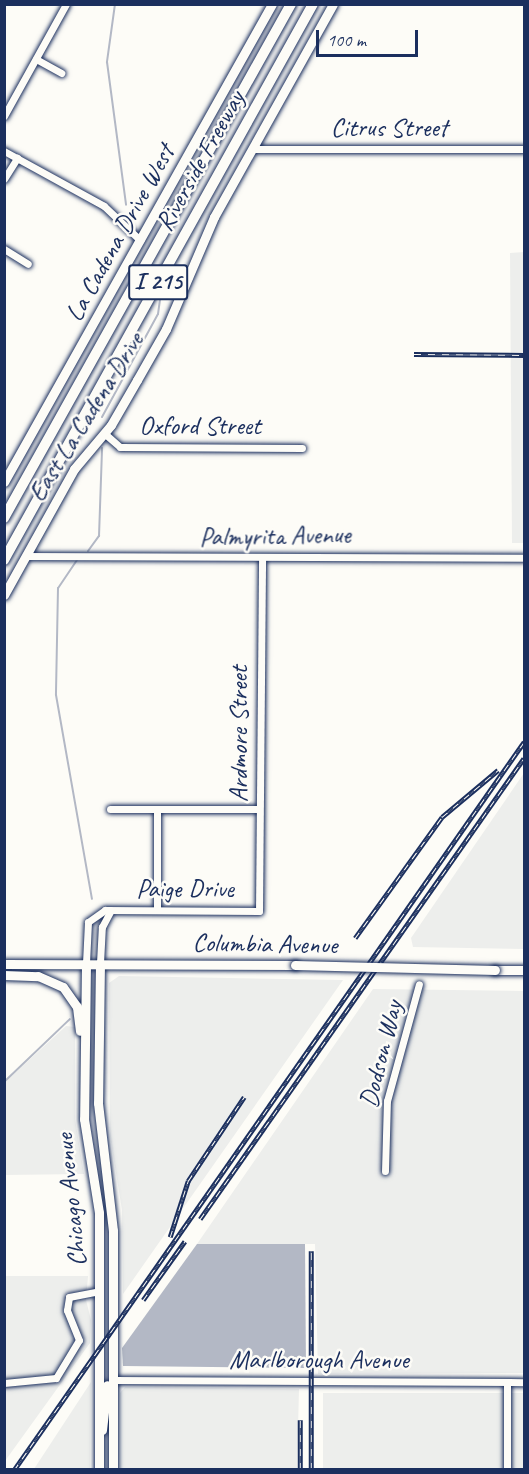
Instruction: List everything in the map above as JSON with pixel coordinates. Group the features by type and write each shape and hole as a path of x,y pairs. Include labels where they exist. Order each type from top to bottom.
{"highway":[{"name":"Riverside Freeway","path":"4,518 291,4"},
{"name":"Riverside Freeway","path":"4,560 314,4"}],"main road":[{"name":"La Cadena Drive West","path":"4,482 272,4"},
{"name":"East La Cadena Drive","path":"4,595 74,469 104,433 166,329 214,217 333,4"},
{"name":"Chicago Avenue","path":"86,963 84,1119 99,1213 99,1470"},
{"name":"Chicago Avenue","path":"100,963 98,1103 112,1200 113,1470"},
{"name":"Columbia Avenue","path":"4,964 295,965 525,970"},
{"path":"4,975 38,976 70,993 80,1020 84,1063"},
{"path":"99,1290 114,1290"},
{"path":"99,1439 106,1417 107,1383 113,1380"}],"street":[{"path":"4,116 66,4"},
{"path":"36,59 60,73"},
{"name":"Citrus Street","path":"253,149 525,149"},
{"path":"4,151 104,206 140,240"},
{"path":"4,179 17,158"},
{"path":"4,249 28,264"},
{"name":"Oxford Street","path":"104,433 120,447 302,448"},
{"name":"Palmyrita Avenue","path":"26,556 525,558"},
{"name":"Ardmore Street","path":"260,911 262,558"},
{"path":"110,809 260,809"},
{"path":"157,809 157,910"},
{"name":"Paige Drive","path":"100,963 102,927 111,910"},
{"name":"Paige Drive","path":"86,963 88,922 95,914 111,910 260,911"},
{"name":"Dodson Way","path":"385,1171 387,1101 419,984"},
{"path":"4,1383 56,1378 79,1340 67,1310 69,1297 99,1290"},
{"name":"Marlborough Avenue","path":"113,1380 525,1382"},
{"path":"507,1382 507,1470"}],"shaded area":[{"path":"524,252 524,543 512,543 510,253"},
{"path":"524,773 524,949 413,947 411,938"},
{"path":"119,976 343,980 123,1294 122,1210 110,1136 109,983"},
{"path":"373,989 524,991 524,1373 318,1374 315,1244 197,1244"},
{"path":"66,1026 75,1027 75,1119 84,1174 5,1175 5,1082"},
{"path":"197,1244 305,1244 306,1368 123,1366 122,1348"},
{"path":"5,1276 88,1276 86,1300 91,1320 90,1343 5,1461"},
{"path":"91,1382 90,1469 34,1469"},
{"path":"125,1387 299,1389 297,1469 120,1469 120,1393"},
{"path":"323,1393 524,1393 524,1469 323,1469"}],"waterway":[{"path":"115,4 107,62 126,205"},
{"path":"102,417 158,314 160,299"},
{"path":"88,551 99,536 102,448"},
{"path":"77,560 58,588 56,695 92,899"},
{"path":"4,1082 70,1019"}],"railway":[{"path":"414,354 524,355"},
{"path":"14,1470 524,742"},
{"path":"200,1219 524,758"},
{"path":"355,938 442,817 498,770"},
{"path":"170,1237 188,1181 244,1097"},
{"path":"143,1300 185,1241"},
{"path":"311,1251 311,1470"},
{"path":"300,1420 300,1470"}]}
